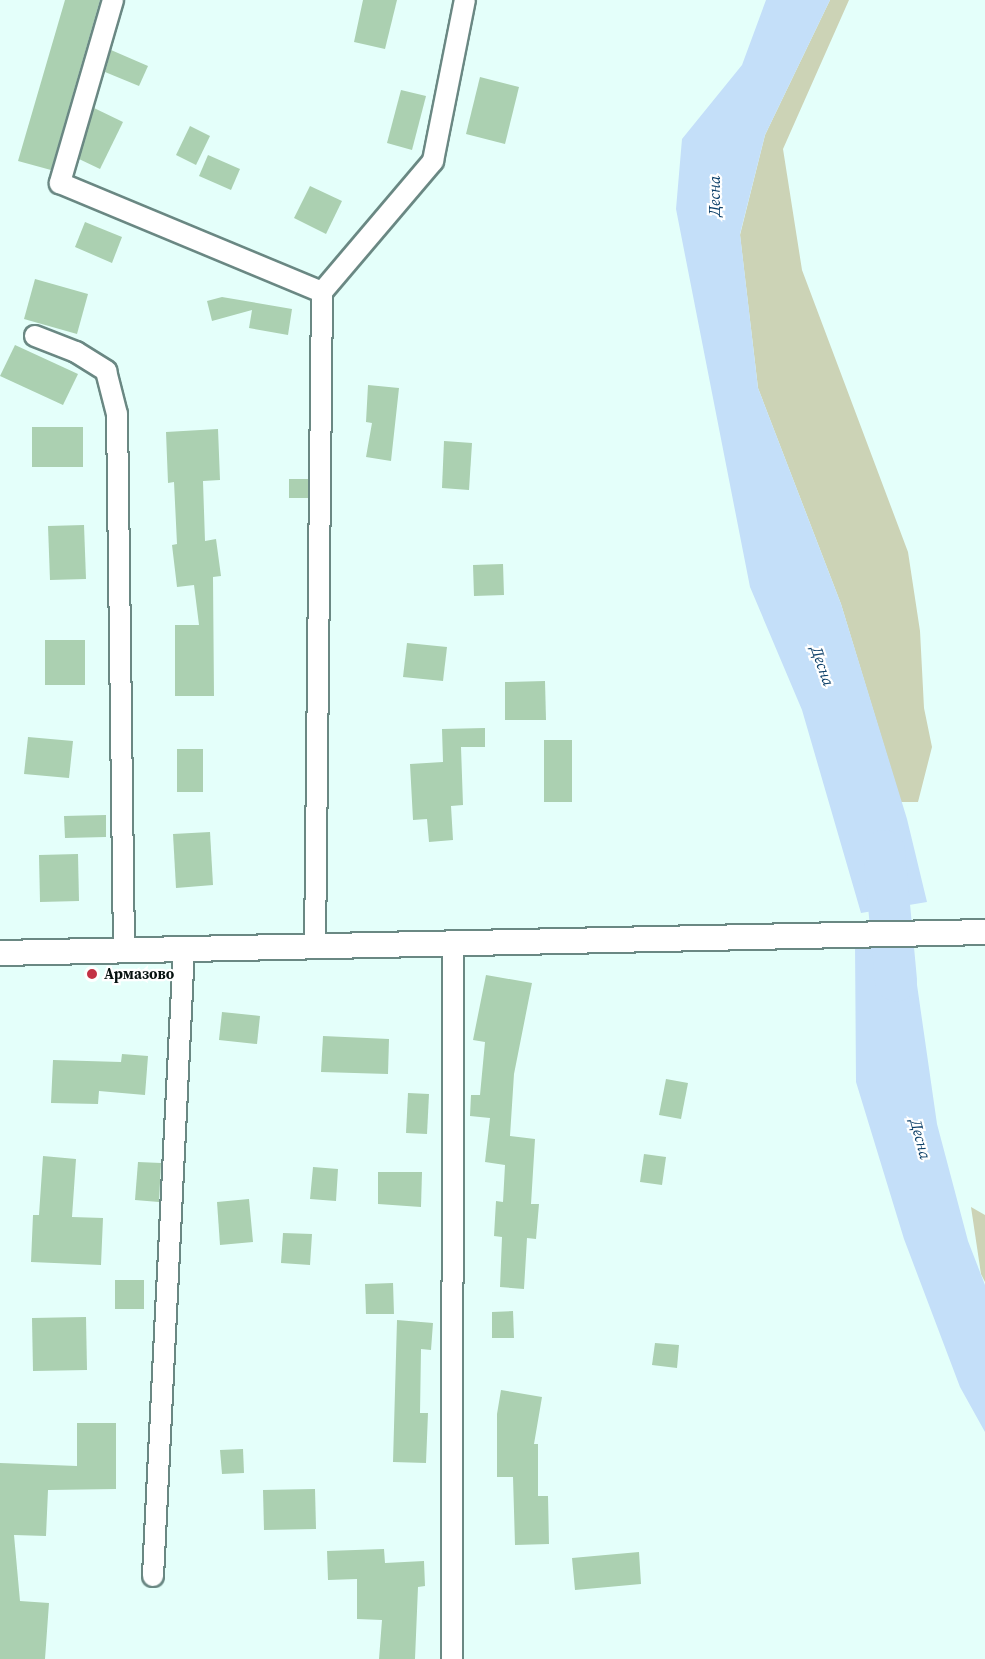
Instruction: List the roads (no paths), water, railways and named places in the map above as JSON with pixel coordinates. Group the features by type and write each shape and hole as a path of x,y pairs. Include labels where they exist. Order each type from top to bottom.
{"street":[{"path":"113,0 60,183 322,292"},
{"path":"315,947 322,292 433,162 465,0"},
{"path":"35,336 76,352 106,370 117,414 124,951"},
{"path":"0,953 985,932"},
{"path":"452,1659 453,944"},
{"path":"153,1576 183,950"}],"water":[{"path":"766,0 830,0 765,135 740,234 758,388 841,604 907,819 927,902 861,913 802,710 750,587 676,209 682,139 742,65"},
{"path":"855,943 911,943 937,1124 968,1241 985,1285 985,1432 960,1387 904,1239 856,1082"}],"waterway":[{"name":"Десна","path":"884,851 896,980"}],"place":[{"name":"Армазово","path":"92,974"}]}
